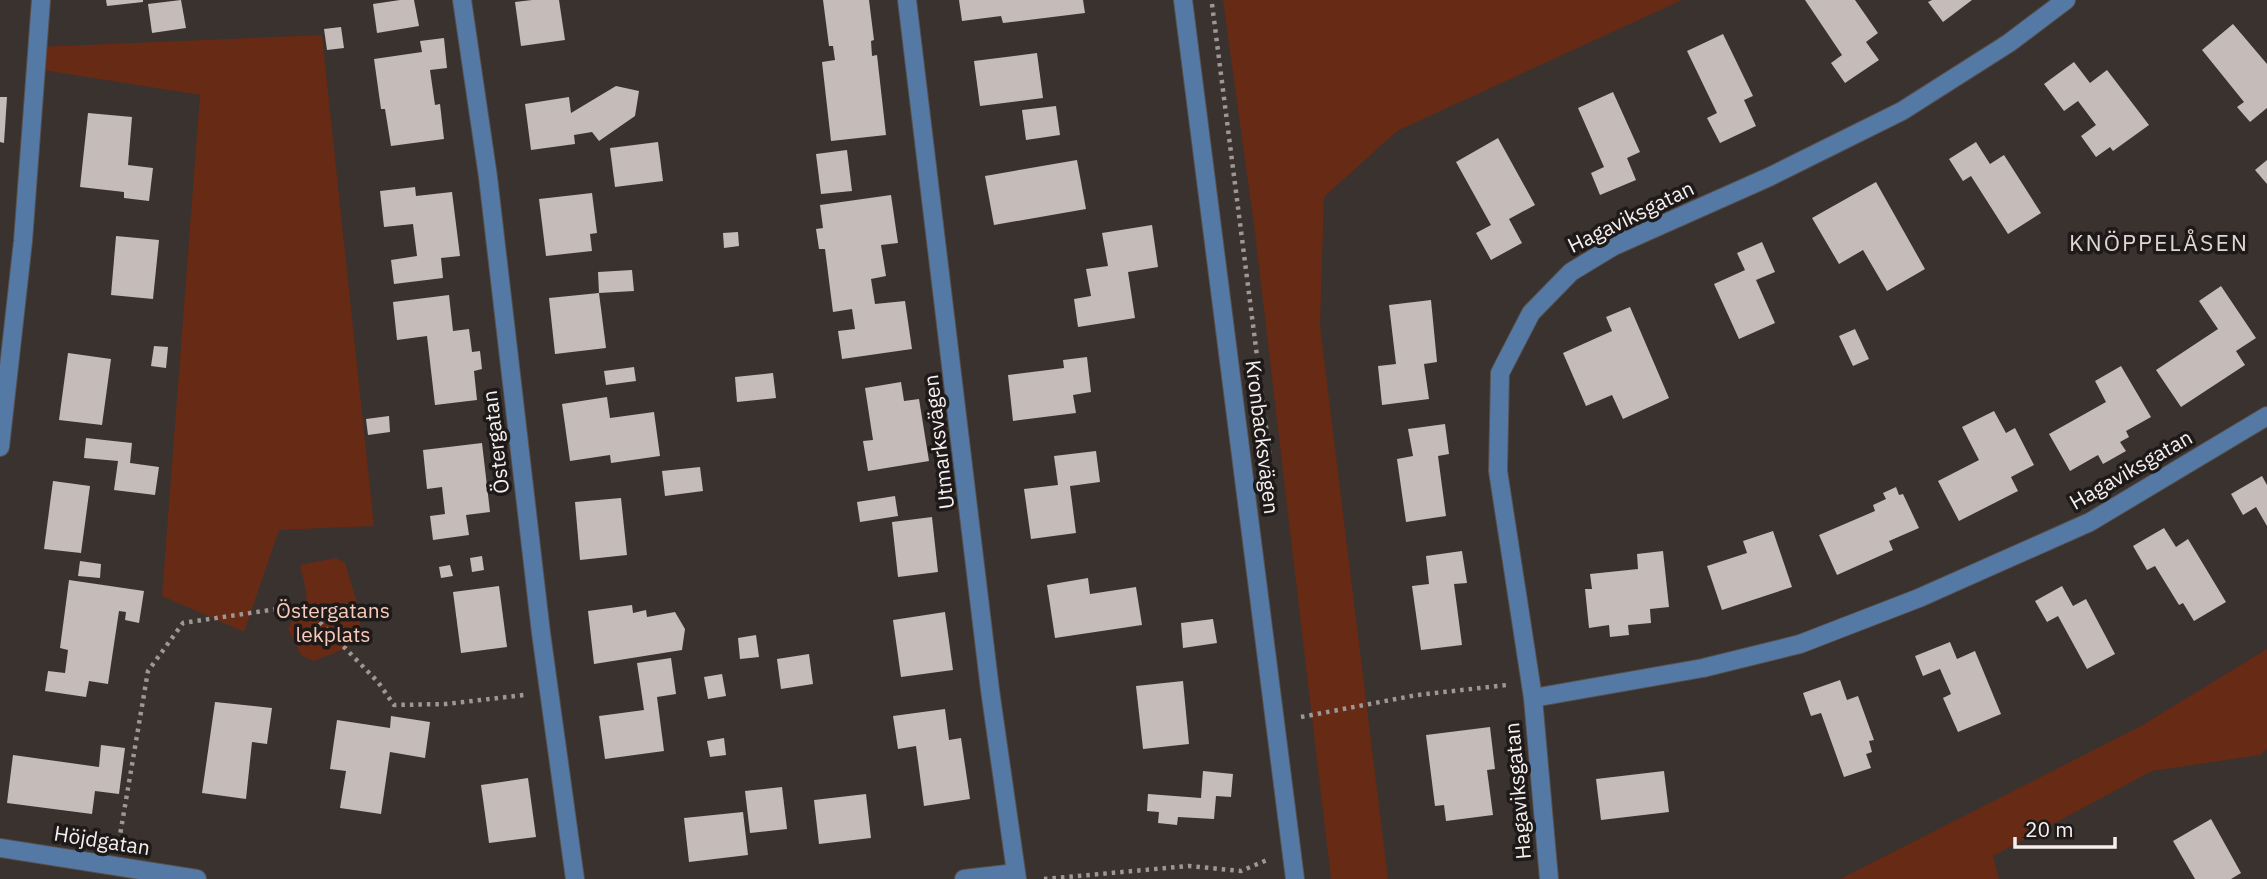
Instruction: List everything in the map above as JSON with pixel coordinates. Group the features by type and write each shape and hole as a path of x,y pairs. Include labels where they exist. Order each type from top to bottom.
{"street":[{"path":"0,447 23,241 41,0"},
{"name":"Östergatan","path":"462,0 488,177 575,879"},
{"name":"Utmarksvägen","path":"908,0 990,690 1017,876"},
{"name":"Kronbacksvägen","path":"1183,0 1295,879"},
{"name":"Hagaviksgatan","path":"1549,879 1533,698 1498,471 1500,373 1531,313 1572,272 1614,246 1769,177 1902,111 2009,43 2066,0"},
{"name":"Hagaviksgatan","path":"1533,698 1703,668 1812,639 1919,598 2090,522 2267,416"},
{"name":"Höjdgatan","path":"0,848 197,879"},
{"path":"964,879 1017,876"}],"path":[{"path":"115,866 135,735 148,671 183,623 284,608 312,613 378,682 394,705 446,704 550,692"},
{"path":"1301,717 1417,695 1504,684 1533,698"},
{"path":"1044,879 1189,866 1241,871 1268,860"}],"green space":[{"path":"1223,0 1682,0 1397,131 1324,197 1320,326 1388,879 1331,879 1255,233"},
{"path":"322,35 374,526 279,530 244,632 162,596 200,95 37,69 38,47"},
{"name":"Östergatans lekplats","path":"336,558 345,563 358,606 361,629 349,647 313,661 301,655 288,629 292,620 307,614 306,590 300,565"},
{"path":"2267,649 2267,749 2260,755 2152,771 1993,856 1999,879 1840,879 2141,726"}],"building":[{"path":"106,0 143,0 143,2 107,6"},
{"path":"181,0 186,28 152,33 148,4"},
{"path":"414,0 419,26 377,33 373,4"},
{"path":"559,0 565,40 521,46 515,2"},
{"path":"823,0 869,0 874,40 871,41 872,56 877,55 886,135 831,141 822,62 835,60 833,46 829,46"},
{"path":"959,0 1083,0 1085,13 1003,23 1001,16 962,21"},
{"path":"1805,0 1855,0 1878,33 1866,42 1879,60 1845,83 1831,63 1842,55"},
{"path":"1972,0 1943,22 1928,2"},
{"path":"2233,24 2267,64 2267,108 2250,122 2237,107 2244,102 2202,50"},
{"path":"341,27 344,48 327,50 324,29"},
{"path":"1723,34 1753,96 1744,100 1756,126 1720,143 1707,118 1717,113 1687,51"},
{"path":"444,38 447,68 430,70 435,105 440,104 444,139 391,146 385,109 381,109 374,59 422,52 420,41"},
{"path":"1037,53 1043,98 980,106 974,61"},
{"path":"2074,62 2090,83 2107,70 2149,125 2113,151 2110,147 2096,157 2081,136 2096,125 2078,101 2064,111 2044,84"},
{"path":"616,86 639,91 635,116 599,141 592,132 574,135 575,144 531,150 525,104 569,97 571,113"},
{"path":"1613,92 1640,152 1627,158 1636,180 1600,195 1591,173 1604,167 1578,108"},
{"path":"0,97 7,97 4,143 0,142"},
{"path":"1056,106 1060,135 1026,140 1022,110"},
{"path":"88,113 132,117 128,165 153,168 149,201 124,198 124,192 80,187"},
{"path":"1498,138 1535,205 1509,219 1522,243 1491,260 1476,233 1491,225 1456,162"},
{"path":"658,142 663,181 615,187 610,148"},
{"path":"1976,142 1990,164 2004,155 2041,213 2008,234 1971,176 1963,181 1949,159"},
{"path":"847,150 852,191 821,194 816,154"},
{"path":"1077,160 1086,209 994,225 985,176"},
{"path":"2267,160 2267,184 2255,170"},
{"path":"1876,182 1925,269 1887,291 1863,250 1839,264 1812,218"},
{"path":"415,187 416,196 452,192 460,256 441,258 443,278 394,284 391,260 417,256 413,224 384,227 380,191"},
{"path":"592,193 597,233 590,234 592,251 546,256 539,199"},
{"path":"891,195 898,243 881,245 886,276 871,279 875,304 905,301 912,349 842,359 838,331 855,329 852,309 833,312 825,249 819,249 816,229 823,228 820,205"},
{"path":"1152,225 1158,267 1128,272 1135,318 1078,327 1074,299 1091,296 1086,269 1108,266 1102,233"},
{"path":"738,232 739,246 724,248 723,233"},
{"path":"116,236 159,240 153,299 111,295"},
{"path":"1762,242 1775,272 1756,280 1775,323 1739,339 1714,284 1745,270 1737,253"},
{"path":"632,270 634,291 599,293 598,272"},
{"path":"2221,286 2256,338 2236,351 2245,365 2181,407 2156,370 2218,329 2199,301"},
{"path":"599,293 606,348 555,354 549,298"},
{"path":"449,295 453,331 469,329 472,352 480,351 482,369 474,371 477,400 435,405 427,336 397,340 393,302"},
{"path":"1431,300 1437,362 1424,364 1429,399 1382,405 1378,366 1396,364 1389,305"},
{"path":"1630,307 1669,398 1623,419 1612,395 1586,406 1563,353 1612,331 1606,317"},
{"path":"1855,329 1869,359 1853,366 1839,336"},
{"path":"154,346 168,347 166,368 151,366"},
{"path":"68,353 111,359 102,425 59,420"},
{"path":"1087,357 1091,392 1073,395 1076,413 1013,421 1008,375 1064,368 1063,360"},
{"path":"2121,366 2151,417 2126,431 2129,437 2120,442 2126,451 2103,464 2098,455 2070,471 2049,434 2106,402 2095,381"},
{"path":"634,367 636,381 606,385 604,371"},
{"path":"773,373 776,398 737,402 735,377"},
{"path":"901,382 904,401 919,399 929,461 868,471 863,441 873,440 865,388"},
{"path":"607,397 610,418 654,412 660,456 611,463 610,455 570,461 562,404"},
{"path":"1994,411 2006,433 2015,428 2034,465 2011,477 2018,491 1959,521 1938,481 1979,460 1962,427"},
{"path":"389,416 390,432 368,435 366,419"},
{"path":"1445,424 1449,454 1438,456 1446,516 1406,522 1397,459 1413,456 1408,429"},
{"path":"86,438 132,443 130,463 159,467 155,495 114,490 118,461 84,458"},
{"path":"482,443 490,512 466,515 469,535 433,540 430,516 445,514 442,487 427,489 423,450"},
{"path":"1096,451 1100,482 1070,486 1076,533 1031,539 1024,489 1058,485 1054,456"},
{"path":"700,467 703,491 665,496 662,471"},
{"path":"2262,476 2267,485 2267,526 2256,507 2243,515 2231,494"},
{"path":"53,481 90,486 81,553 44,549"},
{"path":"1896,487 1899,495 1903,494 1919,528 1889,541 1893,550 1837,575 1819,535 1875,511 1873,505 1886,499 1883,493"},
{"path":"895,496 898,516 860,522 857,502"},
{"path":"621,498 627,555 580,560 575,502"},
{"path":"932,517 938,572 898,577 892,522"},
{"path":"2164,528 2176,547 2188,539 2226,602 2194,621 2183,603 2179,605 2155,566 2147,570 2133,546"},
{"path":"1773,531 1792,587 1722,610 1707,566 1747,553 1743,541"},
{"path":"1462,551 1467,583 1454,584 1462,645 1421,650 1412,586 1429,584 1426,556"},
{"path":"1663,551 1669,607 1650,609 1651,623 1628,625 1629,635 1610,637 1609,625 1589,628 1585,589 1592,589 1590,574 1638,569 1637,554"},
{"path":"482,556 484,570 472,572 470,558"},
{"path":"80,561 101,564 100,578 78,576"},
{"path":"450,565 453,576 441,578 439,567"},
{"path":"1088,578 1090,594 1136,587 1142,625 1055,638 1047,585"},
{"path":"69,580 144,591 139,623 125,620 126,612 119,611 108,684 89,681 86,697 45,691 48,671 65,673 68,650 60,648"},
{"path":"499,586 507,647 461,653 453,592"},
{"path":"2062,586 2073,606 2086,599 2115,654 2087,669 2058,616 2047,622 2035,601"},
{"path":"632,605 633,613 646,610 647,617 675,612 685,629 682,650 594,664 588,611"},
{"path":"945,612 953,670 901,677 893,620"},
{"path":"1213,619 1217,643 1183,648 1181,623"},
{"path":"756,635 759,657 740,659 738,638"},
{"path":"1950,642 1957,659 1975,651 2001,714 1958,732 1943,698 1951,694 1940,669 1923,676 1915,656"},
{"path":"809,654 813,684 781,689 777,659"},
{"path":"671,658 676,694 657,697 664,751 605,759 599,716 644,710 637,663"},
{"path":"722,674 726,696 708,699 704,677"},
{"path":"1840,680 1847,700 1858,696 1874,740 1869,741 1872,752 1866,754 1871,768 1844,777 1821,713 1811,716 1803,693"},
{"path":"1183,681 1189,744 1143,749 1136,686"},
{"path":"215,702 272,708 267,744 252,742 246,799 202,793"},
{"path":"945,709 949,740 961,738 970,799 924,806 916,746 898,749 893,716"},
{"path":"391,716 430,722 425,758 390,752 381,814 340,808 346,771 330,769 337,720 390,728"},
{"path":"1490,727 1495,769 1487,770 1493,815 1446,821 1444,805 1435,806 1426,735"},
{"path":"724,738 726,755 710,757 707,741"},
{"path":"101,745 125,748 119,794 95,791 92,814 7,803 13,755 99,767"},
{"path":"1203,771 1233,774 1231,797 1216,796 1214,819 1178,817 1177,825 1158,823 1159,812 1147,811 1148,794 1201,798"},
{"path":"1664,771 1669,812 1601,820 1596,779"},
{"path":"528,778 536,837 489,843 481,785"},
{"path":"782,787 787,829 750,833 745,791"},
{"path":"866,794 871,838 819,844 814,800"},
{"path":"743,812 748,855 689,862 684,818"},
{"path":"2211,819 2241,873 2231,879 2195,879 2173,841"}],"district":[{"name":"KNÖPPELÅSEN","path":"2159,243"}]}
